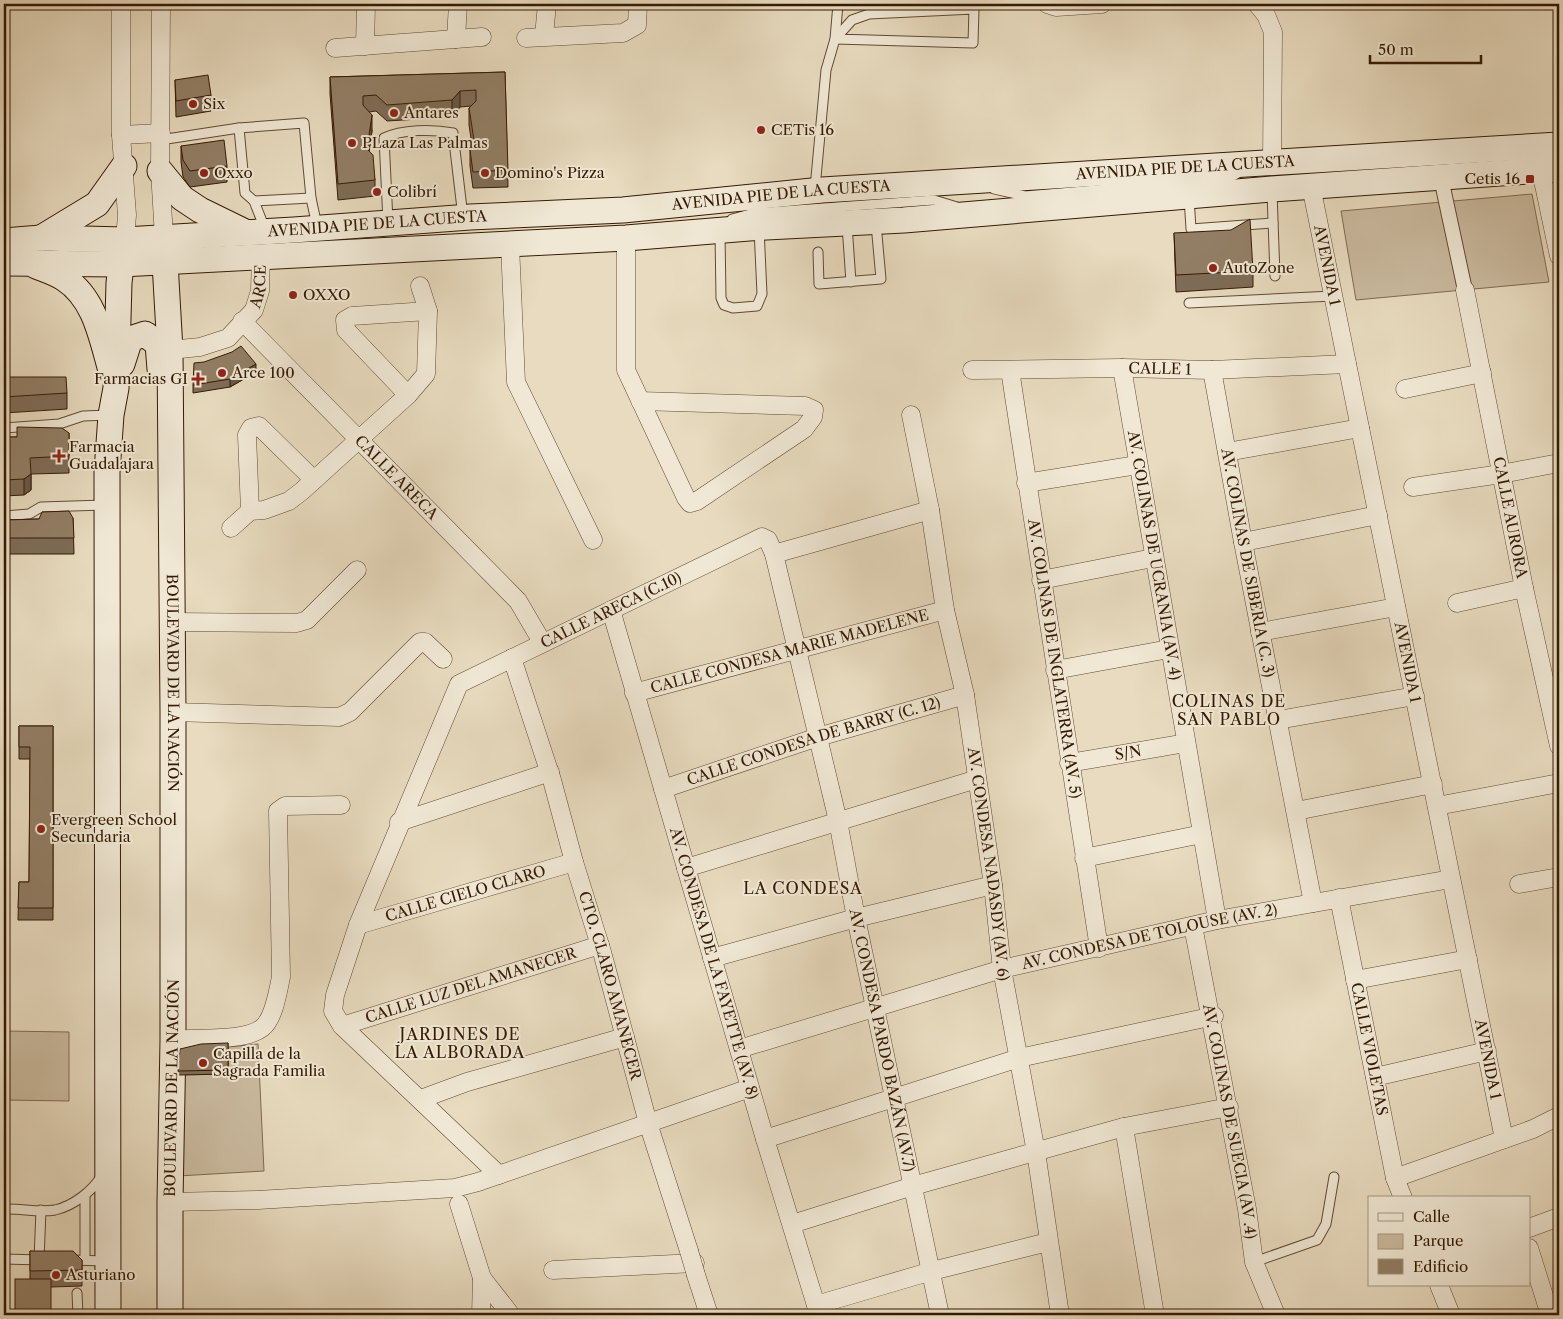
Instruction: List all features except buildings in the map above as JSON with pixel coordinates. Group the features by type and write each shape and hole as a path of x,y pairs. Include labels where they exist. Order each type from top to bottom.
{"main road":[{"name":"AVENIDA PIE DE LA CUESTA","path":"166,250 256,232 317,234 352,226 463,217 623,210 818,190 875,180 960,182 1559,145"},
{"path":"41,238 97,204 124,166"},
{"name":"AVENIDA PIE DE LA CUESTA","path":"11,255 166,250 261,256 669,236 720,230 876,222 1272,189 1550,170"},
{"path":"160,171 182,198 200,210 256,232"},
{"name":"AVENIDA PIE DE LA CUESTA","path":"11,255 41,238 120,252"},
{"name":"BOULEVARD DE LA NACIÓN","path":"166,250 170,350 174,712 174,1040 170,1202 170,1315"},
{"path":"116,388 120,252"},
{"path":"11,255 63,278 75,287 92,308 116,388"},
{"path":"108,1315 96,1261 108,1164 107,505 111,415 116,388 127,343 140,334 150,336 159,349 171,484"}],"street":[{"path":"120,252 127,215 121,134 121,4"},
{"path":"161,4 160,171 166,250"},
{"path":"365,46 366,4"},
{"path":"456,39 458,4"},
{"path":"544,36 547,4"},
{"path":"526,38 623,33 637,25 638,4"},
{"path":"1047,4 1056,8 1102,4"},
{"path":"1257,4 1266,15 1273,32 1266,163"},
{"path":"334,48 482,37"},
{"path":"121,134 160,136"},
{"path":"1550,170 1559,256"},
{"path":"1440,178 1465,290"},
{"name":"AVENIDA 1","path":"1311,186 1504,1139"},
{"path":"626,238 626,370 640,401 686,498 690,503 697,501 804,429 814,414 814,410 805,406 640,401"},
{"path":"510,244 516,382 593,540"},
{"name":"ARCE","path":"170,350 200,347 228,338 254,310 260,292 261,256"},
{"path":"231,528 250,511 264,510 289,501 408,395 426,374 428,311 420,286"},
{"name":"CALLE AURORA","path":"1465,290 1524,588 1559,746"},
{"path":"408,395 346,330 345,320 352,316 428,311"},
{"name":"CALLE ARECA","path":"242,321 518,601 542,642"},
{"name":"CALLE 1","path":"972,370 1122,368 1212,370 1347,364"},
{"name":"AV. COLINAS DE UCRANIA (AV. 4)","path":"1122,368 1153,558 1217,920"},
{"name":"AV. COLINAS DE INGLATERRA (AV. 5)","path":"1010,370 1099,948"},
{"name":"AV. COLINAS DE SIBERIA (C. 3)","path":"1212,370 1260,632 1313,903"},
{"path":"1406,389 1482,373"},
{"name":"AV. CONDESA NADASDY (AV. 6)","path":"911,415 930,510 945,610 965,695 993,886 1002,969 1036,1152 1060,1315"},
{"path":"250,511 247,435 251,428 259,426 314,480"},
{"path":"1226,452 1360,428"},
{"path":"1412,487 1501,474 1559,463"},
{"path":"1026,483 1137,464"},
{"path":"774,554 930,510"},
{"path":"1243,542 1378,515"},
{"name":"CALLE ARECA (C.10)","path":"399,822 459,684 542,642 762,537"},
{"name":"AV. CONDESA PARDO BAZÁN (AV.7)","path":"762,537 768,540 774,554 838,820 856,918 940,1315"},
{"path":"1041,580 1153,558"},
{"path":"173,622 297,623 307,620 357,570"},
{"path":"1457,603 1524,588"},
{"path":"1260,632 1396,607"},
{"name":"AV. CONDESA DE LA FAYETTE (AV. 8)","path":"611,610 765,1139 818,1310"},
{"name":"CALLE CONDESA MARIE MADELENE","path":"634,693 945,610"},
{"path":"174,712 339,717 350,712 420,642 425,642 443,659"},
{"path":"1055,670 1169,649"},
{"name":"CTO. CLARO AMANECER","path":"512,658 550,772 574,862 600,945 648,1123 709,1315"},
{"name":"CALLE CONDESA DE BARRY (C. 12)","path":"663,789 818,737 965,695"},
{"path":"1278,720 1415,696"},
{"name":"S/N","path":"1069,763 1186,743"},
{"path":"499,1175 342,1026 333,1011 335,995 358,924 399,822 550,772"},
{"path":"686,868 977,779"},
{"path":"1437,806 1559,783"},
{"path":"1296,811 1432,784"},
{"path":"174,1040 247,1036 263,1027 276,1003 281,977 278,811 286,806 341,804"},
{"path":"1084,858 1202,834"},
{"name":"CALLE CIELO CLARO","path":"358,924 574,862"},
{"path":"1519,884 1559,877"},
{"name":"AV. CONDESA DE TOLOUSE (AV. 2)","path":"739,1049 1002,969 1217,920 1451,879"},
{"path":"712,958 856,918 993,886"},
{"name":"CALLE VIOLETAS","path":"1339,898 1395,1178 1402,1196"},
{"name":"AV. COLINAS DE SUECIA (AV .4)","path":"1193,926 1229,1108 1247,1209 1254,1262 1276,1315"},
{"name":"CALLE LUZ DEL AMANECER","path":"342,1026 600,945"},
{"path":"1355,980 1468,959"},
{"path":"765,1139 1019,1058 1212,1017"},
{"path":"421,1099 467,1082 625,1037"},
{"path":"1375,1077 1487,1051"},
{"path":"170,1202 258,1200 455,1188 499,1175 750,1088"},
{"path":"792,1224 913,1186 1124,1127 1229,1108"},
{"path":"1395,1178 1551,1122 1559,1116"},
{"path":"1124,1127 1155,1315"},
{"path":"459,1204 482,1278 481,1315"},
{"path":"1530,1228 1559,1217"},
{"path":"818,1310 932,1271 1048,1242"},
{"path":"1530,1251 1550,1315"},
{"path":"553,1270 693,1263"},
{"path":"482,1278 511,1315"},
{"path":"1439,1286 1451,1315"}],"lane":[{"path":"818,190 826,70 834,39 838,4"},
{"path":"974,9 973,43 834,39 852,20 870,14 974,9"},
{"path":"160,136 304,123 311,198 317,234"},
{"path":"239,128 245,194 254,201 311,198"},
{"path":"388,224 384,138 393,134 442,131 453,133 463,217"},
{"path":"818,190 827,183 852,178"},
{"path":"1272,189 1275,276"},
{"path":"1189,196 1191,229 1273,223"},
{"path":"669,236 754,213 934,200 982,214"},
{"path":"254,201 256,232"},
{"path":"818,252 820,284 881,279 876,222"},
{"path":"847,223 851,282"},
{"path":"720,230 721,298 724,305 733,308 757,306 761,301 759,228"},
{"path":"1190,303 1333,296"},
{"path":"4,428 59,424 83,416 111,415"},
{"path":"4,516 29,514 41,507 107,505"},
{"path":"4,1209 54,1210 72,1204 85,1195 98,1182 108,1164"},
{"path":"1254,1262 1318,1240 1326,1224 1334,1177"},
{"path":"4,1259 96,1261 85,1195"},
{"path":"41,1210 48,1260"},
{"path":"77,1293 78,1315"}],"green space":[{"path":"1532,194 1549,282 1356,300 1341,211"},
{"path":"4,1031 69,1032 69,1101 4,1100"},
{"path":"258,1044 264,1171 178,1176 178,1075 228,1074 228,1047"}],"place":[{"name":"Six","path":"193,104"},
{"name":"Antares","path":"394,113"},
{"name":"CETis 16","path":"761,130"},
{"name":"PLaza Las Palmas","path":"352,143"},
{"name":"Oxxo","path":"204,173"},
{"name":"Domino's Pizza","path":"485,173"},
{"name":"Cetis 16","path":"1530,179"},
{"name":"Colibrí","path":"377,192"},
{"name":"AutoZone","path":"1213,268"},
{"name":"OXXO","path":"293,295"},
{"name":"Arce 100","path":"222,373"},
{"name":"Farmacias GI","path":"198,379"},
{"name":"Farmacia Guadalajara","path":"59,456"},
{"name":"Evergreen School Secundaria","path":"41,829"},
{"name":"Capilla de la Sagrada Familia","path":"203,1063"},
{"name":"Asturiano","path":"56,1275"}],"district":[{"name":"COLINAS DE SAN PABLO","path":"1229,710"},
{"name":"LA CONDESA","path":"803,888"},
{"name":"JARDINES DE LA ALBORADA","path":"460,1043"}]}
